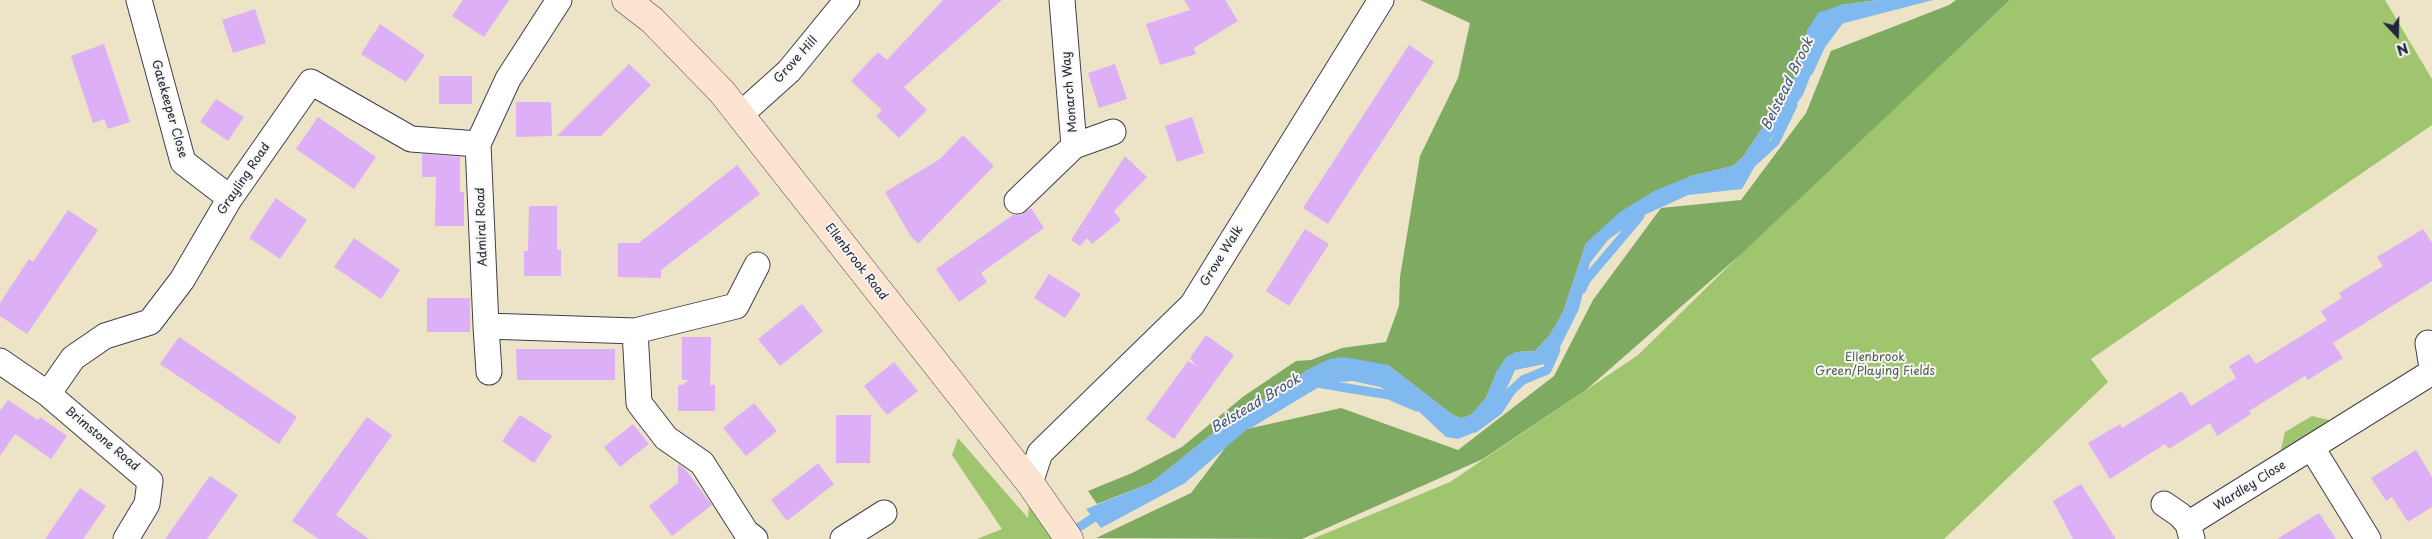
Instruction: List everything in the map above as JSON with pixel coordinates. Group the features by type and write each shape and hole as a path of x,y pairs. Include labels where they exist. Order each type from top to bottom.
{"street":[{"name":"Gatekeeper Close","path":"139,0 183,162 230,198"},
{"name":"Admiral Road","path":"489,372 478,144 508,79 559,0"},
{"name":"Ellenbrook Road","path":"626,0 652,20 722,92 1030,483 1065,533"},
{"name":"Grove Hill","path":"740,114 789,72 847,0"},
{"name":"Monarch Way","path":"1018,201 1074,146 1062,0"},
{"name":"Grove Walk","path":"1030,483 1040,453 1192,305 1381,0"},
{"name":"Grayling Road","path":"48,394 73,358 105,336 150,322 182,280 230,198 311,82 411,139 478,144"},
{"path":"1074,146 1113,132"},
{"path":"486,326 635,331 736,306 757,265"},
{"path":"635,331 639,404 666,438 702,463 746,532 755,539"},
{"path":"2428,343 2432,368"},
{"name":"Brimstone Road","path":"0,361 48,394 150,481 147,504 126,539"},
{"name":"Wardley Close","path":"2164,504 2180,515 2190,532 2312,448 2432,372"},
{"path":"2312,448 2368,539"},
{"path":"843,539 884,513"}],"green space":[{"path":"1420,0 1878,0 1841,5 1808,29 1793,82 1743,157 1733,166 1691,176 1586,243 1563,312 1550,335 1535,351 1516,352 1497,371 1486,398 1471,415 1461,418 1453,415 1388,365 1307,370 1295,380 1286,382 1277,393 1238,413 1151,483 1097,504 1088,491 1132,473 1182,447 1244,396 1296,361 1311,360 1342,348 1386,342 1399,306 1400,277 1420,156 1458,78 1470,23"},
{"path":"1956,0 2010,0 1740,255 1586,390 1483,459 1302,539 1096,538 1191,493 1238,431 1341,408 1458,450 1554,376 1593,300 1661,208 1741,200 1806,113 1831,51 1949,5"},
{"name":"Ellenbrook Green/Playing Fields","path":"2010,0 2385,0 2432,79 2432,125 2091,359 2108,382 1944,539 1312,539 1450,482 1638,355 1754,241"},
{"path":"2312,416 2333,421 2280,454 2285,432"},
{"path":"958,438 1028,518 1030,483 1064,539 977,539 1002,529 952,455"}],"water":[{"path":"1878,0 1933,0 1833,26 1817,44 1810,77 1803,95 1769,141 1742,189 1688,195 1640,217 1608,240 1590,263 1579,309 1555,357 1545,364 1515,370 1498,408 1473,433 1458,439 1446,437 1414,407 1380,387 1353,381 1326,383 1307,390 1269,410 1185,483 1101,528 1086,509 1151,483 1238,413 1277,393 1286,382 1295,380 1307,370 1329,359 1344,357 1388,365 1453,415 1461,418 1471,415 1486,398 1497,371 1506,357 1516,352 1535,351 1550,335 1563,312 1586,243 1620,212 1654,191 1691,176 1733,166 1743,157 1793,82 1808,29 1818,13 1841,5"}],"building":[{"path":"463,0 509,0 484,37 452,16"},
{"path":"943,0 1002,0 904,87 927,110 899,138 876,116 882,110 851,81 878,52 887,60"},
{"path":"1184,0 1225,0 1238,21 1194,48 1196,54 1160,65 1146,24 1190,10"},
{"path":"255,9 266,43 233,53 222,20"},
{"path":"380,24 425,55 406,82 361,54"},
{"path":"104,44 130,122 108,129 104,119 93,123 71,56"},
{"path":"1409,45 1434,62 1328,224 1303,208"},
{"path":"629,64 651,85 601,136 557,136"},
{"path":"1115,64 1127,99 1099,108 1088,73"},
{"path":"439,76 472,76 472,104 439,104"},
{"path":"216,99 244,117 228,141 200,122"},
{"path":"516,102 551,102 552,136 516,137"},
{"path":"318,117 376,157 354,189 296,149"},
{"path":"1192,117 1204,153 1177,162 1165,126"},
{"path":"963,135 994,166 918,244 910,235 885,192 940,159"},
{"path":"422,154 460,157 460,192 464,192 464,226 435,226 436,177 422,177"},
{"path":"1125,156 1147,177 1114,211 1121,220 1092,244 1087,238 1080,246 1071,240"},
{"path":"737,165 760,194 661,270 661,278 618,277 618,243 639,243"},
{"path":"276,198 307,220 280,259 249,238"},
{"path":"529,206 557,206 557,250 561,250 561,276 524,276 524,251 528,251"},
{"path":"1031,208 1044,228 981,273 987,282 959,302 936,269 1013,215 1021,215"},
{"path":"68,210 98,230 27,334 0,316 0,303 29,259 33,262"},
{"path":"1305,229 1329,244 1289,306 1266,291"},
{"path":"2423,229 2432,243 2432,281 2333,343 2343,358 2308,380 2305,376 2249,411 2251,414 2217,436 2210,423 2169,449 2165,444 2110,479 2088,443 2120,424 2122,428 2182,391 2191,406 2236,378 2229,366 2249,354 2256,364 2327,320 2321,311 2342,298 2339,293 2383,266 2377,257"},
{"path":"354,238 400,270 381,299 334,267"},
{"path":"1049,274 1081,294 1065,318 1034,298"},
{"path":"427,298 470,298 470,332 427,332"},
{"path":"802,304 823,331 780,366 758,339"},
{"path":"1206,335 1234,355 1174,439 1146,419 1188,361 1196,366 1190,358"},
{"path":"179,337 297,417 279,444 160,364"},
{"path":"682,337 711,337 710,385 715,385 715,411 678,411 678,385 682,385 689,380 682,380"},
{"path":"516,349 615,349 615,380 517,380"},
{"path":"894,362 918,391 887,415 864,386"},
{"path":"8,400 38,420 40,417 67,436 51,459 15,434 0,456 0,411"},
{"path":"754,403 777,431 746,456 723,428"},
{"path":"520,415 552,436 534,463 502,441"},
{"path":"836,415 871,415 870,463 836,463"},
{"path":"367,417 392,435 336,515 369,539 319,539 292,521"},
{"path":"633,424 649,444 620,467 604,447"},
{"path":"2416,450 2432,477 2432,507 2408,522 2392,497 2386,501 2371,478"},
{"path":"818,463 834,484 787,521 771,500"},
{"path":"678,464 686,470 712,505 672,536 649,506 678,483"},
{"path":"210,476 238,495 207,539 165,539"},
{"path":"2081,484 2116,539 2073,539 2053,501"},
{"path":"80,488 106,506 83,539 45,539"},
{"path":"2319,513 2336,539 2277,539"}],"waterway":[{"name":"Belstead Brook","path":"1809,71 1821,45 1843,17"},
{"name":"Belstead Brook","path":"1752,163 1775,142 1793,105"},
{"name":"Belstead Brook","path":"1582,289 1586,280 1640,216"},
{"name":"Belstead Brook","path":"1475,428 1498,411 1511,391 1523,380 1547,370 1556,350"},
{"name":"Belstead Brook","path":"1249,424 1317,383 1389,395 1417,407"},
{"name":"Belstead Brook","path":"1068,534 1101,513"}]}
